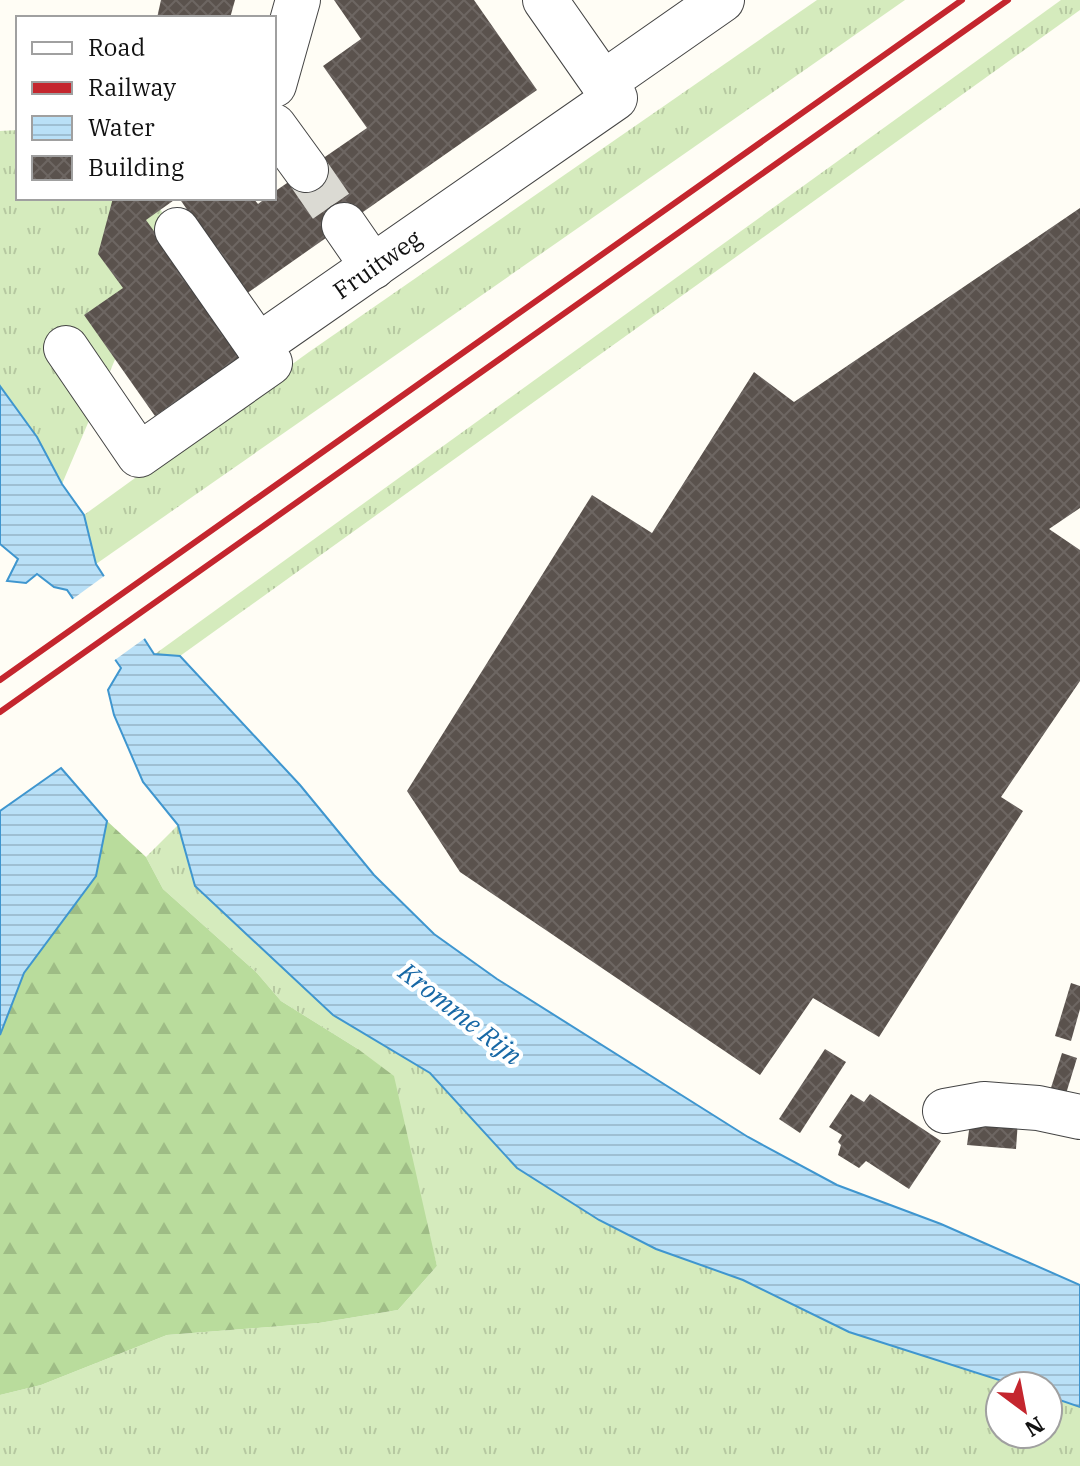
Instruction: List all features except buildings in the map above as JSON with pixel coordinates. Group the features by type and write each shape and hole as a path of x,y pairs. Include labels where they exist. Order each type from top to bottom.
{"street":[{"path":"276,78 298,0"},
{"path":"545,0 603,83 722,0"},
{"name":"Fruitweg","path":"258,346 615,98 603,83"},
{"path":"276,129 306,170"},
{"path":"344,225 373,267"},
{"path":"66,348 139,455 270,363 177,230"},
{"path":"945,1111 984,1104 1038,1108 1080,1117"}],"green space":[{"path":"817,0 905,0 96,564 84,515 309,352"},
{"path":"1061,0 1080,0 1080,10 180,656 155,654"},
{"path":"16,130 16,200 155,200 171,228 62,484 37,437 0,386 0,131"},
{"path":"107,821 146,857 163,889 257,973 281,1001 358,1049 394,1076 437,1266 398,1310 319,1323 167,1335 41,1385 0,1395 0,1035 24,973 96,876"},
{"path":"178,825 195,886 333,1015 430,1073 517,1168 599,1220 656,1249 743,1280 849,1332 984,1375 984,1450 1064,1450 1064,1402 1080,1407 1080,1466 0,1466 0,1395 41,1385 167,1335 319,1323 398,1310 437,1266 419,1197 358,1049 281,1001 257,973 163,889 146,857"}],"water":[{"name":"Kromme Rijn","path":"0,386 37,437 62,484 84,515 96,564 154,654 180,656 300,785 374,875 434,934 497,979 748,1137 837,1185 941,1224 1080,1285 1080,1407 1064,1402 1064,1370 984,1370 984,1375 849,1332 743,1280 656,1249 599,1220 517,1168 430,1073 333,1015 195,886 178,825 143,782 114,715 108,690 121,668 67,590 54,587 37,574 26,583 7,581 18,559 0,544"},
{"path":"61,768 107,821 96,876 24,973 0,1035 0,811"}],"pier":[{"path":"107,574 148,636 112,662 70,601"}],"tunnel":[{"path":"306,170 344,225"}],"railway":[{"path":"0,680 962,0"},
{"path":"0,712 1008,0"}]}
